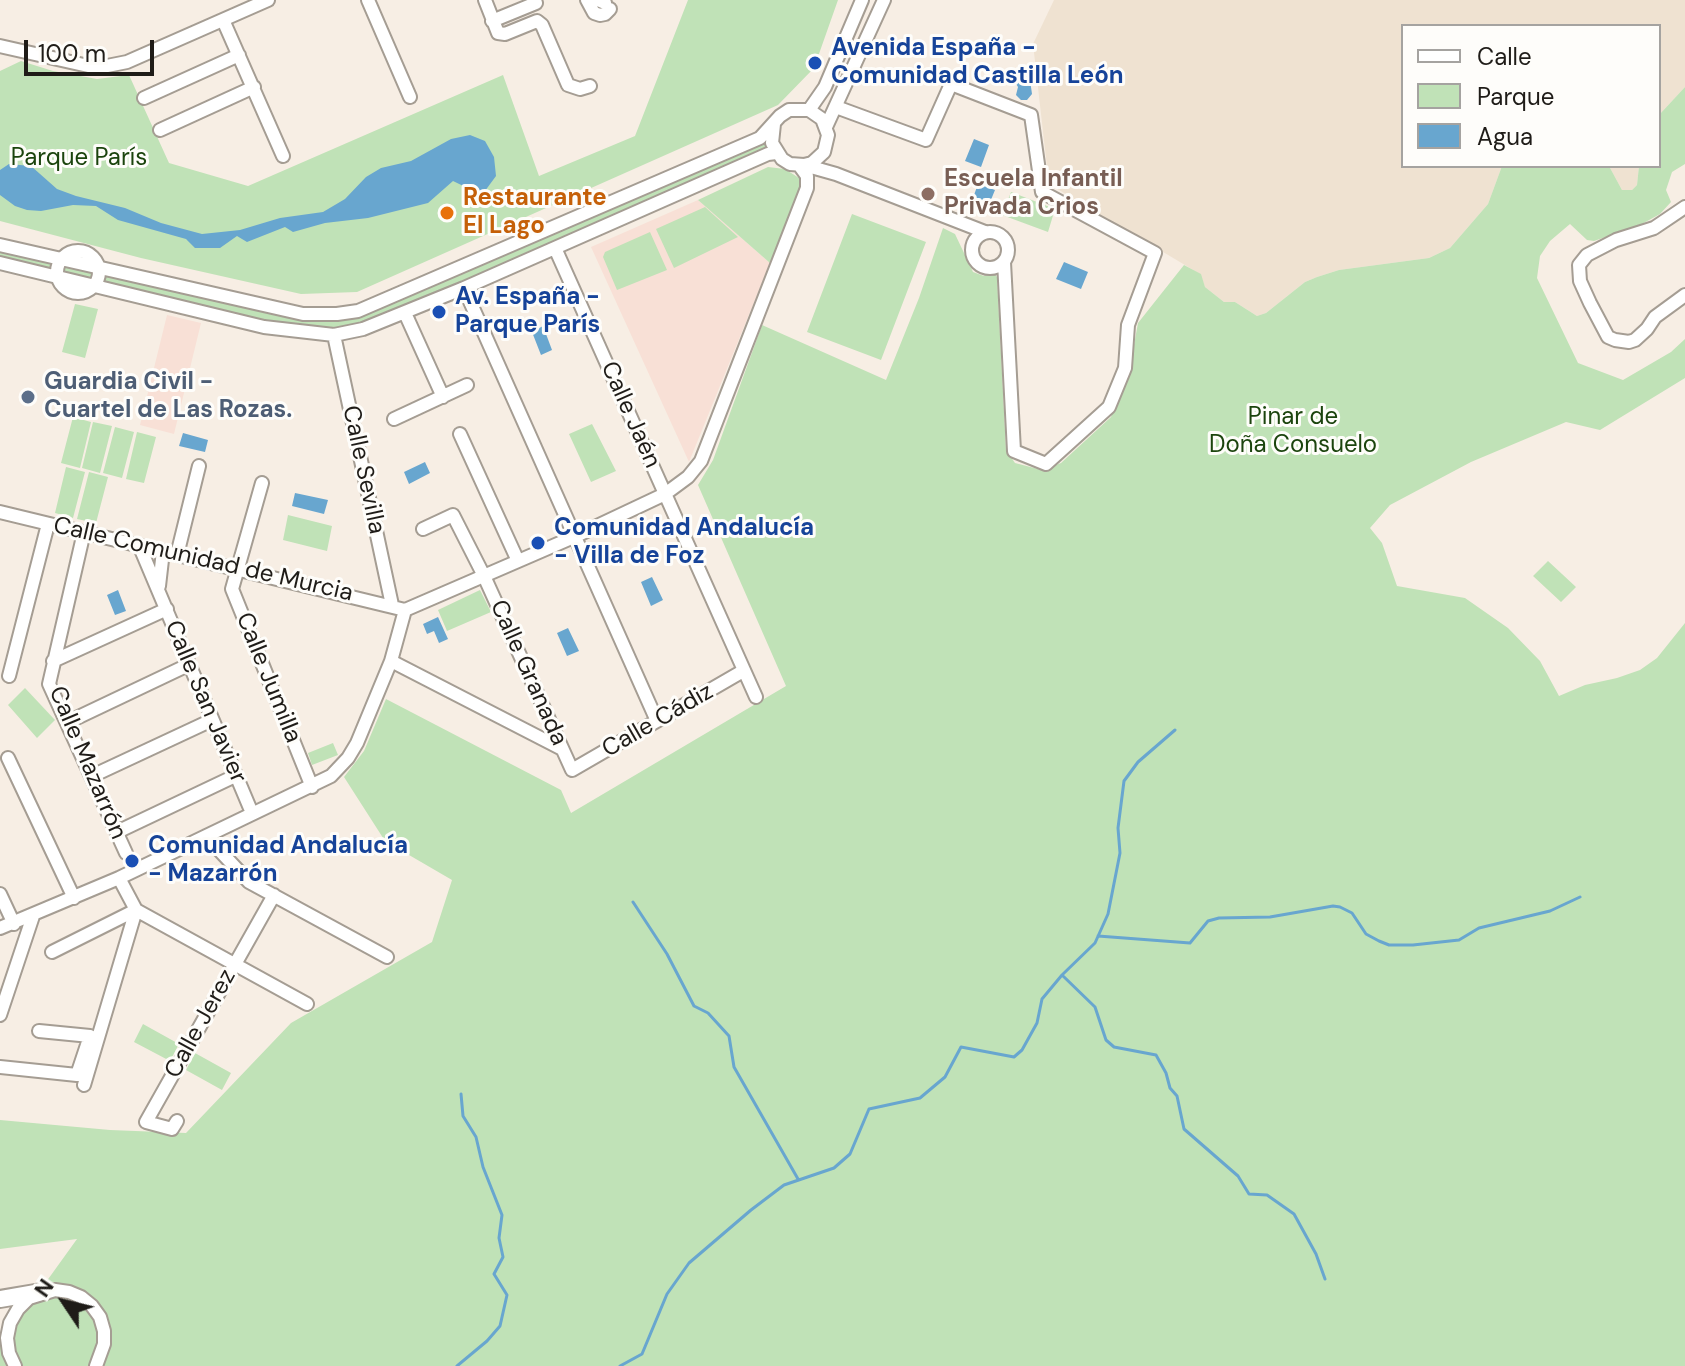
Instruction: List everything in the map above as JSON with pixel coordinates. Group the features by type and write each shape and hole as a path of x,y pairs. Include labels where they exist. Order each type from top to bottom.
{"highway":[{"path":"0,1299 41,1292"}],"street":[{"path":"0,46 97,68 127,62 268,0"},
{"path":"368,0 410,97"},
{"path":"485,0 498,33 505,34 537,21 542,25 568,85 580,89 590,86"},
{"path":"587,0 590,8 600,15 605,14 604,4"},
{"path":"809,110 825,87 862,0"},
{"path":"859,52 863,25 875,0"},
{"path":"826,127 884,0"},
{"path":"492,21 536,3"},
{"path":"223,20 283,156"},
{"path":"144,98 239,55"},
{"path":"774,124 771,133 776,153 790,164 836,174 985,232 1001,235 1008,244 1004,262 1014,451 1046,464 1109,407 1125,368 1128,325 1155,253 1042,192 1031,115 951,84 926,140 836,107"},
{"path":"160,130 254,87"},
{"path":"0,245 303,314 358,311 760,138 789,110 816,113 828,135 824,152 812,163 802,165"},
{"path":"824,152 836,174"},
{"path":"0,263 264,327 334,335 363,329 405,313 776,153"},
{"path":"0,928 119,878 331,776 357,743 391,661 405,610 576,536 665,494 688,477 701,461 807,188 807,176 802,165"},
{"path":"807,188 819,178 836,174"},
{"path":"1685,207 1654,228 1616,240 1587,255 1579,265 1580,281 1585,292 1608,337 1615,340 1635,340 1655,317 1685,295"},
{"path":"960,222 976,263 995,268 1004,262"},
{"path":"971,253 973,242 985,232"},
{"name":"Calle Jaén","path":"555,248 756,697"},
{"path":"57,276 61,260"},
{"path":"96,284 99,268"},
{"path":"464,288 657,721"},
{"path":"405,313 443,397"},
{"name":"Calle Sevilla","path":"334,335 392,605"},
{"path":"394,419 467,385"},
{"path":"460,434 518,561"},
{"path":"177,555 199,466"},
{"name":"Calle Jumilla","path":"262,483 232,589 312,787"},
{"name":"Calle Comunidad de Murcia","path":"0,512 405,610"},
{"name":"Calle Granada","path":"423,529 453,515 572,770"},
{"path":"9,676 48,524"},
{"name":"Calle Mazarrón","path":"84,532 49,684 126,853"},
{"name":"Calle San Javier","path":"139,545 252,813"},
{"name":"Calle San Javier","path":"158,590 163,551"},
{"path":"53,661 167,609"},
{"path":"391,661 562,749"},
{"path":"68,722 188,665"},
{"name":"Calle Cádiz","path":"572,770 743,671"},
{"path":"92,776 212,720"},
{"path":"8,758 74,898"},
{"path":"117,832 235,776"},
{"path":"206,836 249,882 387,957"},
{"path":"119,878 136,910 307,1004"},
{"path":"0,894 14,924"},
{"name":"Calle Jerez","path":"177,1121 172,1129 146,1122 274,895"},
{"path":"52,952 136,910"},
{"path":"84,1085 136,910"},
{"path":"0,1015 33,916"},
{"path":"0,1067 77,1075 90,1036 39,1031"},
{"path":"15,1366 7,1338 10,1323 18,1309 41,1292 69,1292 92,1306 104,1331 104,1344 96,1366"}],"shaded area":[{"path":"1054,0 1685,0 1685,87 1661,113 1661,24 1401,24 1401,168 1501,168 1488,204 1450,248 1429,258 1339,270 1317,277 1257,316 1235,302 1224,302 1205,287 1200,274 1049,184 1033,44"},
{"path":"1610,168 1639,168 1637,185 1632,190 1622,190"},
{"path":"698,200 770,263 689,462 591,247"},
{"path":"167,315 201,323 174,434 140,425"}],"green space":[{"name":"Parque París","path":"688,0 838,0 814,68 778,105 357,292 301,294 141,258 0,221 0,71 21,61 97,79 129,75 169,163 248,186 503,75 539,176 635,136"},
{"name":"Pinar de Doña Consuelo","path":"1685,87 1685,164 1672,172 1666,190 1671,202 1660,214 1640,225 1594,241 1587,240 1570,224 1550,241 1540,256 1537,278 1578,363 1623,380 1671,352 1685,339 1685,378 1600,430 1566,422 1471,462 1390,505 1370,528 1382,543 1397,586 1465,598 1508,628 1540,661 1559,696 1585,685 1640,670 1657,658 1685,623 1685,1366 0,1366 0,1346 77,1239 0,1249 0,1120 186,1133 291,1023 432,942 452,880 385,841 344,777 364,751 386,699 561,790 571,813 786,686 698,485 713,460 762,325 886,380 943,228 955,234 973,272 984,276 994,273 997,277 1006,450 1015,463 1042,470 1061,463 1111,417 1131,361 1138,323 1184,265 1201,274 1205,287 1224,302 1235,302 1257,316 1317,277 1339,270 1429,258 1450,248 1488,204 1501,168 1610,168 1622,190 1632,190 1637,185 1639,168 1661,168 1661,113"},
{"path":"768,139 771,147 369,323 329,329 301,328 0,259 0,250 304,320 329,321 367,315"},
{"path":"768,167 785,169 799,178 800,186 770,263 698,200"},
{"path":"1011,192 1055,209 1048,232 1002,215"},
{"path":"705,207 738,237 674,268 656,229"},
{"path":"852,214 926,242 881,360 807,332"},
{"path":"650,232 667,270 617,290 603,257 605,252"},
{"path":"75,304 98,309 85,358 62,352"},
{"path":"73,417 91,422 80,468 61,463"},
{"path":"93,422 112,426 100,473 82,468"},
{"path":"592,424 616,471 591,482 569,434"},
{"path":"115,427 134,432 122,478 103,473"},
{"path":"137,432 156,437 144,483 126,479"},
{"path":"66,467 85,472 73,518 55,513"},
{"path":"89,472 108,477 96,523 77,519"},
{"path":"288,515 332,526 327,551 283,540"},
{"path":"1548,561 1576,587 1561,602 1533,576"},
{"path":"480,590 491,612 447,631 438,610"},
{"path":"25,688 55,720 37,738 8,705"},
{"path":"333,743 338,755 312,765 308,753"},
{"path":"143,1024 179,1044 170,1061 134,1042"},
{"path":"195,1053 231,1073 222,1090 186,1070"}],"water":[{"path":"1020,76 1030,80 1032,94 1027,100 1021,100 1016,95 1018,87 1015,82"},
{"path":"470,135 485,141 494,157 496,176 482,195 453,181 428,203 293,232 285,227 247,242 237,236 220,248 195,248 186,239 118,220 96,206 27,210 0,195 0,170 9,164 31,166 57,189 125,208 161,223 202,234 240,230 280,218 323,212 345,199 366,177 381,168 411,161 451,139"},
{"path":"974,139 989,145 981,167 965,161"},
{"path":"978,184 995,190 986,212 970,206"},
{"path":"1064,262 1088,272 1081,289 1056,279"},
{"path":"543,326 552,350 541,355 532,332"},
{"path":"183,433 208,440 205,452 179,446"},
{"path":"425,462 430,473 409,484 404,472"},
{"path":"295,493 328,500 324,514 292,506"},
{"path":"652,577 663,600 651,606 641,582"},
{"path":"118,590 126,611 115,615 107,595"},
{"path":"438,617 448,639 439,643 434,631 427,634 423,624"},
{"path":"568,628 579,651 567,656 557,633"}],"waterway":[{"path":"620,1366 642,1354 667,1294 689,1263 784,1185 834,1168 850,1154 869,1109 920,1098 945,1077 961,1047 1014,1057 1022,1050 1037,1023 1042,999 1095,943 1108,914 1120,853 1118,828 1124,781 1138,762 1175,730"},
{"path":"1098,936 1190,943 1208,921 1219,918 1270,917 1333,906 1352,913 1366,934 1379,941 1389,945 1413,945 1459,940 1479,928 1550,911 1580,897"},
{"path":"633,902 667,954 694,1006 708,1013 729,1036 734,1067 798,1179"},
{"path":"1062,975 1095,1007 1106,1040 1114,1047 1156,1055 1170,1088 1177,1096 1184,1129 1238,1176 1249,1194 1267,1195 1294,1214 1316,1254 1325,1279"},
{"path":"457,1366 500,1326 507,1295 494,1274 503,1257 499,1238 502,1215 483,1167 476,1137 463,1116 461,1094"}],"place":[{"name":"Avenida España - Comunidad Castilla León","path":"815,63"},
{"name":"Escuela Infantil Privada Crios","path":"928,194"},
{"name":"Restaurante El Lago","path":"447,213"},
{"name":"Av. España - Parque París","path":"439,312"},
{"name":"Guardia Civil - Cuartel de Las Rozas.","path":"28,397"},
{"name":"Comunidad Andalucía - Villa de Foz","path":"538,543"},
{"name":"Comunidad Andalucía - Mazarrón","path":"132,861"}]}
